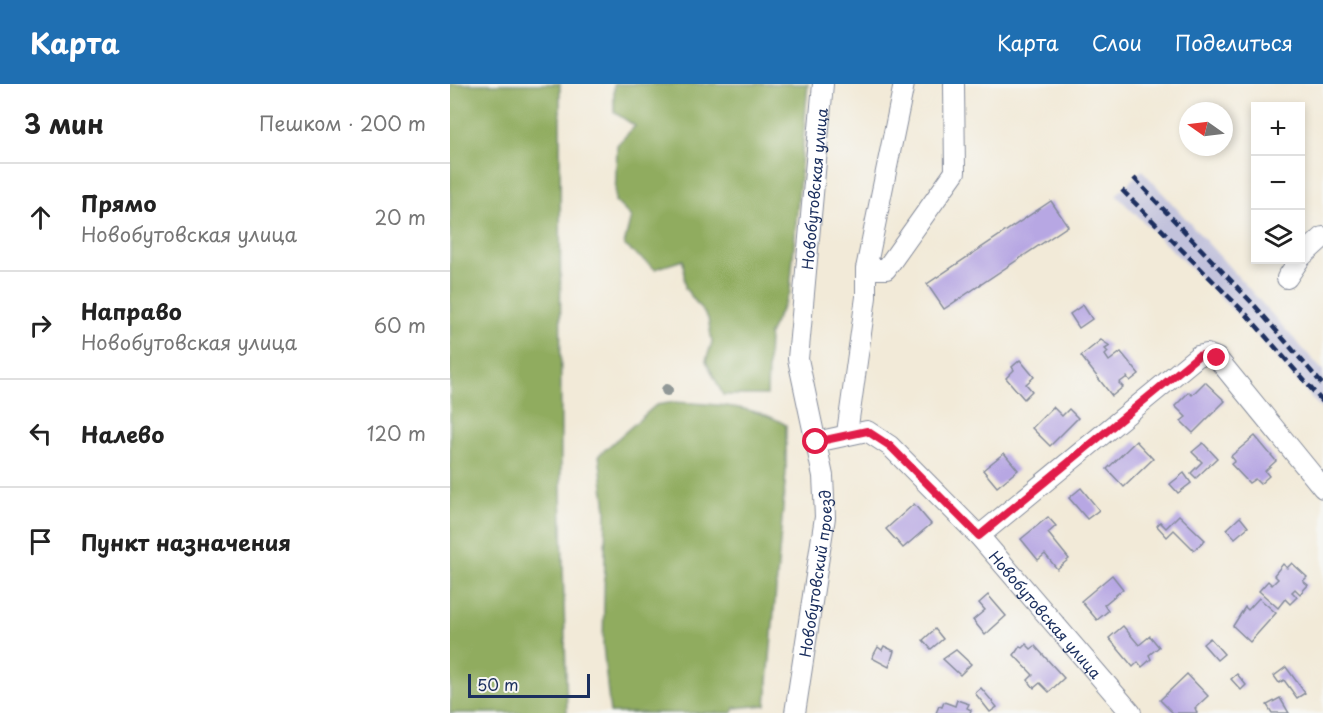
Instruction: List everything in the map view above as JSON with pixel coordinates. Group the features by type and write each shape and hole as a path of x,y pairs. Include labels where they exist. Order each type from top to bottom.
{"street":[{"name":"Новобутовская улица","path":"806,400 798,359 823,84"},
{"path":"848,433 866,297 866,269 904,84"},
{"path":"866,269 886,269 955,172 954,84"},
{"path":"1305,254 1323,237"},
{"path":"1287,278 1297,264"},
{"path":"979,536 1198,356 1207,354 1217,358 1323,488"},
{"name":"Новобутовский проезд","path":"795,713 825,517 824,476 806,400"},
{"name":"Новобутовская улица","path":"816,442 848,433 867,431 890,446 979,536 1131,713"}],"shaded area":[{"path":"1142,170 1323,371 1323,411 1241,318 1116,195"}],"green space":[{"path":"450,84 560,84 561,489 567,713 450,713"},
{"path":"614,84 808,84 790,292 769,334 767,395 723,395 706,361 712,342 708,318 685,288 683,260 655,269 624,245 631,217 615,201 617,145 635,126 614,112"},
{"path":"675,402 747,409 774,418 786,425 786,472 766,705 735,708 732,713 610,713 603,645 606,509 599,455 656,405"}],"building":[{"path":"1051,201 1068,226 944,309 927,284"},
{"path":"1083,305 1092,319 1079,328 1070,314"},
{"path":"1101,340 1110,346 1105,349 1108,352 1105,355 1109,361 1121,352 1139,374 1130,381 1127,377 1119,383 1123,387 1112,396 1081,356"},
{"path":"1020,360 1034,377 1026,384 1032,391 1024,399 1006,378 1014,370 1012,367"},
{"path":"1205,382 1225,401 1193,433 1181,421 1186,417 1175,406 1189,392 1192,395"},
{"path":"1053,407 1062,416 1069,409 1078,418 1050,446 1032,428"},
{"path":"1255,436 1276,461 1265,471 1269,476 1260,484 1255,479 1249,483 1231,464 1235,461 1231,456"},
{"path":"1136,441 1153,459 1124,487 1107,469"},
{"path":"1203,443 1217,458 1196,478 1191,473 1202,462 1192,452"},
{"path":"1004,453 1018,470 997,487 983,470"},
{"path":"1184,473 1191,483 1178,493 1170,484"},
{"path":"1081,488 1099,510 1087,519 1069,498"},
{"path":"914,504 931,524 903,548 886,529"},
{"path":"1179,515 1205,540 1194,550 1174,530 1167,537 1157,526 1160,522 1166,528"},
{"path":"1048,517 1056,526 1048,533 1069,559 1057,569 1045,554 1038,560 1021,539"},
{"path":"1240,517 1248,527 1235,538 1227,529"},
{"path":"1292,563 1307,577 1303,581 1308,585 1300,594 1295,589 1292,592 1297,597 1290,604 1285,599 1278,608 1259,591 1268,581 1272,585 1278,579 1274,575 1283,564 1287,568"},
{"path":"1112,575 1123,589 1104,605 1108,611 1097,620 1081,601"},
{"path":"988,595 1006,616 985,635 973,620 985,610 979,603"},
{"path":"1259,598 1276,613 1250,642 1233,626 1245,607 1248,610"},
{"path":"1123,626 1139,645 1150,636 1159,647 1149,655 1151,659 1142,667 1138,662 1133,667 1109,638"},
{"path":"935,629 943,639 931,649 923,640"},
{"path":"1210,638 1224,654 1217,660 1203,644"},
{"path":"1026,644 1031,649 1035,646 1064,678 1049,692 1040,683 1034,688 1028,680 1033,675 1014,655 1020,646 1022,648"},
{"path":"884,646 894,651 889,667 872,658 878,647 882,650"},
{"path":"956,650 971,664 960,675 943,659"},
{"path":"1286,667 1305,693 1297,698 1284,680 1279,683 1274,676"},
{"path":"1187,674 1208,696 1195,708 1197,713 1173,713 1160,700"},
{"path":"1237,674 1246,685 1241,690 1231,679"},
{"path":"981,688 997,707 990,712 975,693"},
{"path":"1280,698 1289,713 1272,713 1267,705"},
{"path":"957,700 969,704 967,708 971,710 970,713 936,713 944,702 955,706"}],"railway":[{"path":"1134,178 1255,306 1323,385"},
{"path":"1122,190 1246,314 1323,402"}],"route":[{"path":"816,442 848,433 867,431 890,446 979,536 1198,356 1207,354 1217,358"}]}
